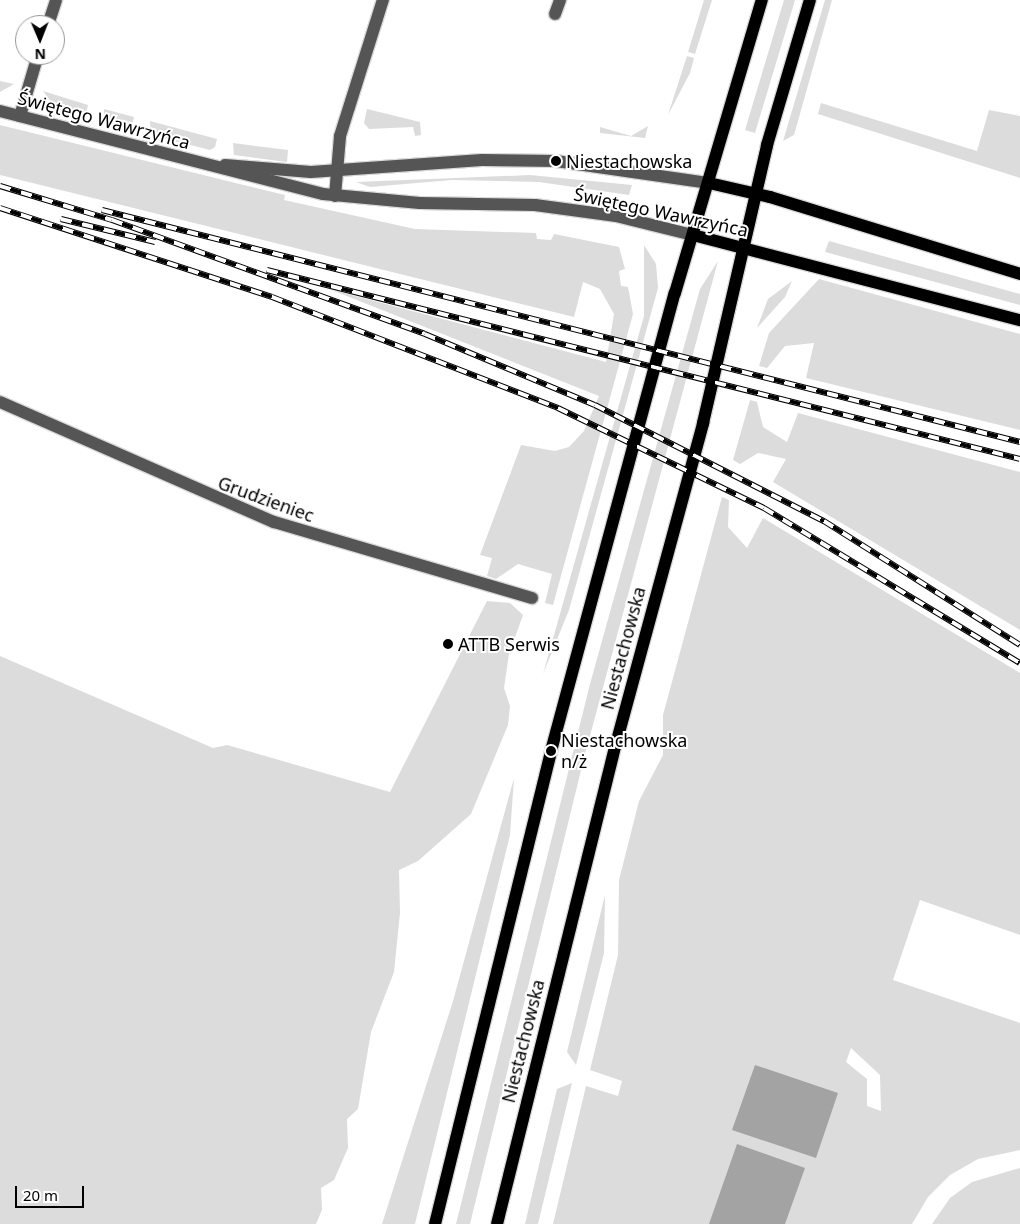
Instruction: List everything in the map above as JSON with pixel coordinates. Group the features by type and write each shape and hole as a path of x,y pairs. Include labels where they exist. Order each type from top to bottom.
{"main road":[{"path":"436,1224 551,751 679,281 762,0"},
{"name":"Niestachowska","path":"497,1224 744,247 768,140 810,0"},
{"name":"Świętego Wawrzyńca","path":"709,183 756,194 1020,274"},
{"name":"Świętego Wawrzyńca","path":"694,235 1020,320"}],"street":[{"path":"51,15 56,0"},
{"path":"335,196 334,171 340,136 383,0"},
{"path":"555,14 560,0"},
{"path":"20,116 35,65"},
{"name":"Świętego Wawrzyńca","path":"0,111 335,196 534,205 616,216 694,235"},
{"name":"Świętego Wawrzyńca","path":"200,163 334,171 534,160 709,183"},
{"name":"Grudzieniec","path":"0,402 274,522 532,598"}],"shaded area":[{"path":"704,0 712,0 695,54 688,52"},
{"path":"784,0 795,0 755,133 745,130"},
{"path":"825,0 832,0 794,135 783,141"},
{"path":"687,56 694,58 690,73 668,115"},
{"path":"0,81 14,84 0,92"},
{"path":"43,91 88,105 86,114 57,110"},
{"path":"821,103 977,151 989,110 1020,116 1020,178 818,114"},
{"path":"104,109 134,117 132,126 104,123"},
{"path":"367,109 420,122 421,135 415,136 413,127 369,129 364,123"},
{"path":"150,121 217,139 215,147 210,150 151,135"},
{"path":"0,125 285,195 284,200 415,229 536,233 537,239 551,240 554,234 619,247 625,269 619,271 621,286 628,287 633,314 553,605 545,603 552,574 518,564 496,579 487,576 492,558 480,555 521,445 555,451 569,447 584,431 599,396 329,289 606,362 614,314 600,289 583,282 574,317 0,175"},
{"path":"648,126 645,138 600,133 600,127 631,136"},
{"path":"233,143 288,150 287,162 234,155"},
{"path":"530,175 632,185 629,195 539,182 452,180 370,187 356,182"},
{"path":"829,241 1020,294 1020,305 825,252"},
{"path":"644,245 656,264 658,288 569,610 543,674 644,316"},
{"path":"718,261 584,758 470,1224 456,1224 590,684 700,289"},
{"path":"819,279 1020,334 1020,430 806,378 814,343 785,346 767,368 759,366 769,333"},
{"path":"792,281 785,297 757,328 768,299"},
{"path":"750,400 757,402 763,427 787,442 798,413 1020,472 1020,630 773,482 786,459 758,453 740,464 733,460"},
{"path":"722,497 729,500 728,527 747,548 763,518 1020,673 1020,935 920,900 893,980 1020,1023 1020,1150 978,1159 950,1175 928,1197 912,1224 553,1224 586,1086 618,1096 622,1081 590,1070 618,955 619,880 639,801 663,755 663,715","holes":["851,1048 880,1075 881,1111 867,1106 867,1079 846,1062"]},
{"path":"487,601 510,603 523,615 509,654 504,688 510,706 508,725 471,814 418,861 399,870 400,913 394,972 371,1032 358,1109 347,1119 348,1148 334,1180 321,1188 322,1210 316,1224 0,1224 0,656 213,748 227,745 390,792"},
{"path":"514,778 510,835 415,1224 382,1224 453,1001"},
{"path":"605,895 604,953 576,1065 567,1052"},
{"path":"755,1065 838,1093 816,1158 732,1130"},
{"path":"572,1083 538,1224 525,1224 557,1089"},
{"path":"737,1144 805,1168 785,1224 709,1224"},
{"path":"1020,1168 1020,1224 932,1224 950,1198 972,1182"}],"railway":[{"path":"0,186 112,220 425,334 595,405 824,521 1020,645"},
{"path":"0,208 272,297 558,408 764,508 1020,663"},
{"path":"102,210 1020,442"},
{"path":"61,219 155,242"},
{"path":"267,270 1020,459"}],"place":[{"name":"Niestachowska","path":"556,161"},
{"name":"ATTB Serwis","path":"448,644"},
{"name":"Niestachowska n/ż","path":"551,751"}]}
